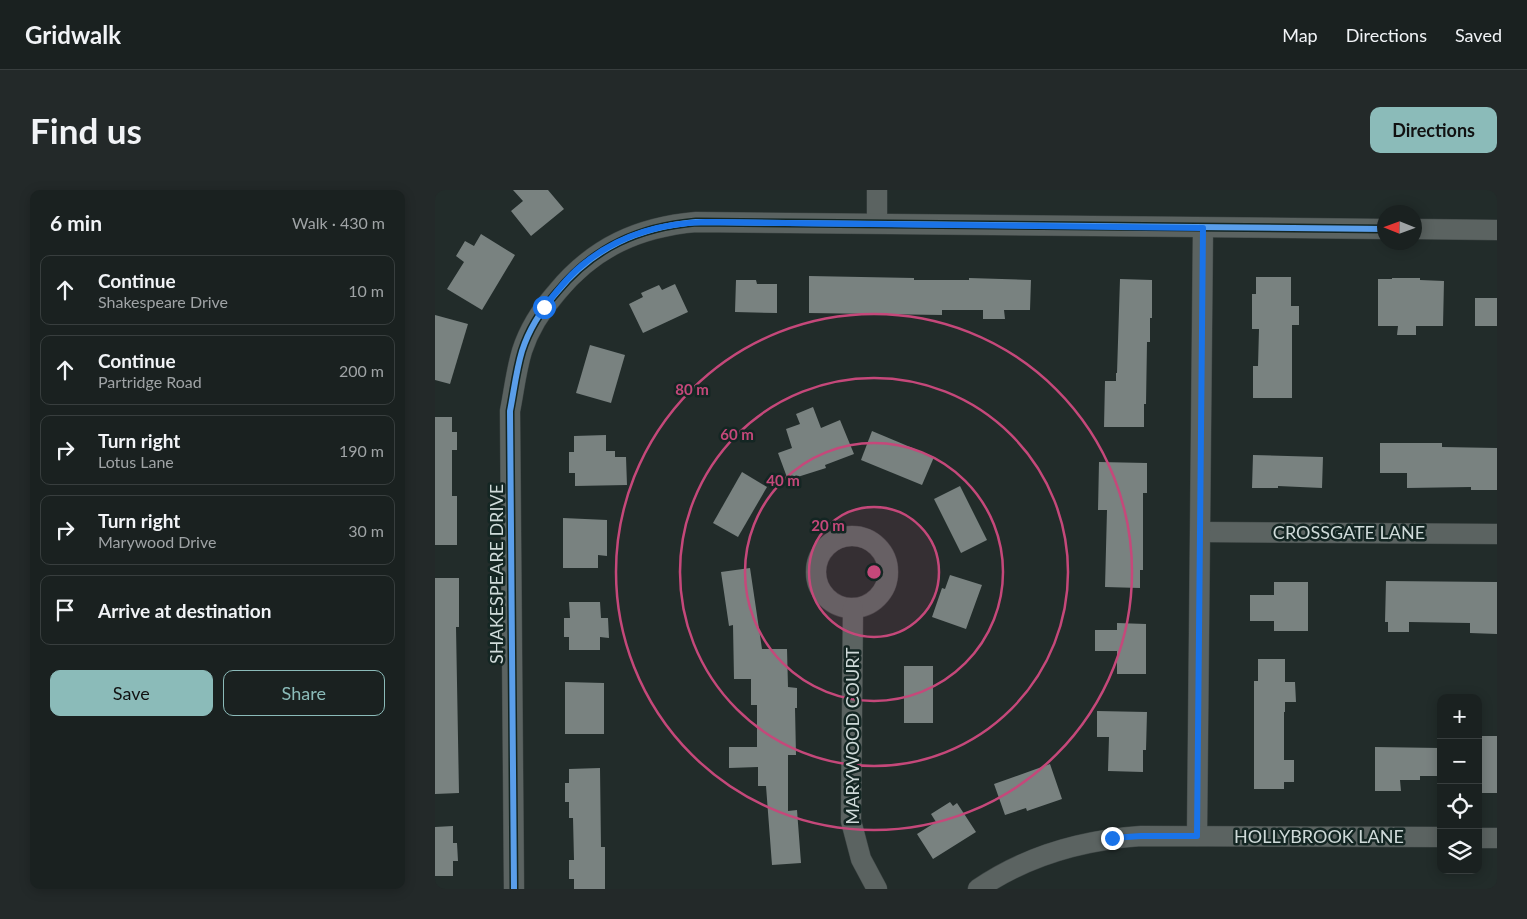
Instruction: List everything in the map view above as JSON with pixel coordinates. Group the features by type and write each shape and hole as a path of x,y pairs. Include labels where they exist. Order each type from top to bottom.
{"street":[{"path":"877,190 877,223"},
{"name":"SHAKESPEARE DRIVE","path":"514,889 511,411 516,371 525,342 544,307 585,262 610,246 638,234 675,224 706,222 1377,229"},
{"path":"1197,836 1203,228"},
{"path":"1422,230 1497,230"},
{"name":"CROSSGATE LANE","path":"1201,532 1497,534"},
{"name":"MARYWOOD COURT","path":"853,608 851,821 861,859 877,889"},
{"name":"HOLLYBROOK LANE","path":"978,889 1026,862 1073,846 1112,838 1131,836 1437,837"},
{"path":"1482,838 1497,838"}],"building":[{"path":"513,190 548,190 564,209 531,236 511,211 523,201"},
{"path":"481,234 515,255 482,310 447,289 464,262 456,256 465,241 474,246"},
{"path":"809,276 914,278 914,280 969,280 969,278 1031,280 1030,310 1004,310 1005,319 983,319 983,310 942,310 942,315 809,313"},
{"path":"1256,277 1291,277 1291,306 1299,306 1299,325 1292,325 1292,398 1253,398 1253,366 1258,366 1259,329 1252,329 1252,294 1256,294"},
{"path":"1420,278 1420,280 1444,281 1443,326 1416,326 1416,335 1397,335 1398,326 1378,326 1378,279"},
{"path":"1120,279 1152,280 1152,318 1150,318 1150,342 1147,342 1144,427 1104,427 1105,381 1116,381 1117,373"},
{"path":"736,280 756,280 757,284 777,284 777,313 735,312"},
{"path":"675,284 688,312 643,333 629,304 643,297 641,293 659,285 662,290"},
{"path":"1475,298 1497,298 1497,326 1475,326"},
{"path":"435,315 468,324 450,384 435,380"},
{"path":"590,345 625,355 611,403 576,393"},
{"path":"813,407 821,428 840,420 854,454 825,465 826,468 788,480 778,453 792,448 786,429 800,424 796,414"},
{"path":"435,417 452,417 452,432 457,432 457,450 452,450 452,496 457,496 457,545 435,545"},
{"path":"872,431 934,457 922,485 861,460"},
{"path":"606,435 606,451 615,451 615,457 626,457 627,485 575,486 575,473 569,473 569,452 574,452 574,436"},
{"path":"1380,443 1442,443 1442,447 1497,448 1497,490 1471,490 1471,487 1407,488 1407,473 1380,473"},
{"path":"1253,455 1323,457 1322,488 1278,486 1278,488 1252,488"},
{"path":"1099,462 1147,463 1147,493 1143,493 1143,570 1140,570 1140,588 1105,587 1107,510 1098,510"},
{"path":"742,472 767,487 738,537 713,523"},
{"path":"960,486 987,540 961,553 934,499"},
{"path":"563,518 607,520 607,556 598,555 598,568 563,568"},
{"path":"750,568 762,649 787,649 788,687 797,688 797,708 795,708 796,755 788,755 788,811 797,810 801,863 772,865 766,786 758,786 758,767 729,768 729,747 757,747 757,705 751,705 751,679 734,679 733,625 729,626 721,572"},
{"path":"950,575 982,585 966,629 932,617 942,588 945,589"},
{"path":"435,578 459,578 459,627 456,627 459,793 435,794"},
{"path":"1386,581 1497,582 1497,634 1470,633 1470,623 1409,622 1409,632 1388,632 1388,622 1385,622"},
{"path":"1274,582 1308,582 1308,631 1274,631 1274,621 1250,621 1250,595 1274,595"},
{"path":"569,602 600,602 601,618 608,618 609,638 600,637 600,650 569,650 569,637 564,637 564,618 570,618"},
{"path":"1117,623 1146,624 1146,674 1117,674 1117,651 1095,651 1095,630 1117,630"},
{"path":"1258,659 1285,659 1285,682 1295,682 1296,702 1285,702 1284,712 1284,760 1294,760 1294,782 1284,782 1284,789 1254,789 1254,681 1258,681"},
{"path":"904,666 933,666 933,723 904,723"},
{"path":"565,682 604,683 604,734 565,734"},
{"path":"1097,711 1147,712 1146,750 1143,750 1143,772 1108,771 1109,737 1097,737"},
{"path":"1482,736 1497,736 1497,793 1482,793"},
{"path":"1375,747 1437,748 1437,776 1420,776 1420,780 1400,780 1401,791 1375,791"},
{"path":"1050,764 1062,799 1027,811 1026,808 1005,815 994,784"},
{"path":"600,768 601,847 605,847 605,889 574,889 574,879 569,879 569,860 574,860 573,818 569,818 569,802 565,802 565,783 569,783 569,769"},
{"path":"950,802 953,806 957,803 976,832 933,859 917,834 936,822 931,814"},
{"path":"453,826 453,843 457,843 458,861 453,861 453,876 435,876 435,827"}],"cycle path":[{"path":"514,889 510,411 520,358 532,327 551,299 571,276 586,263 602,251 637,234 696,222 1377,229"}],"route":[{"path":"544,307 571,276 594,256 610,246 638,234 675,224 706,222 877,223 1203,228 1197,836 1112,838"}]}
